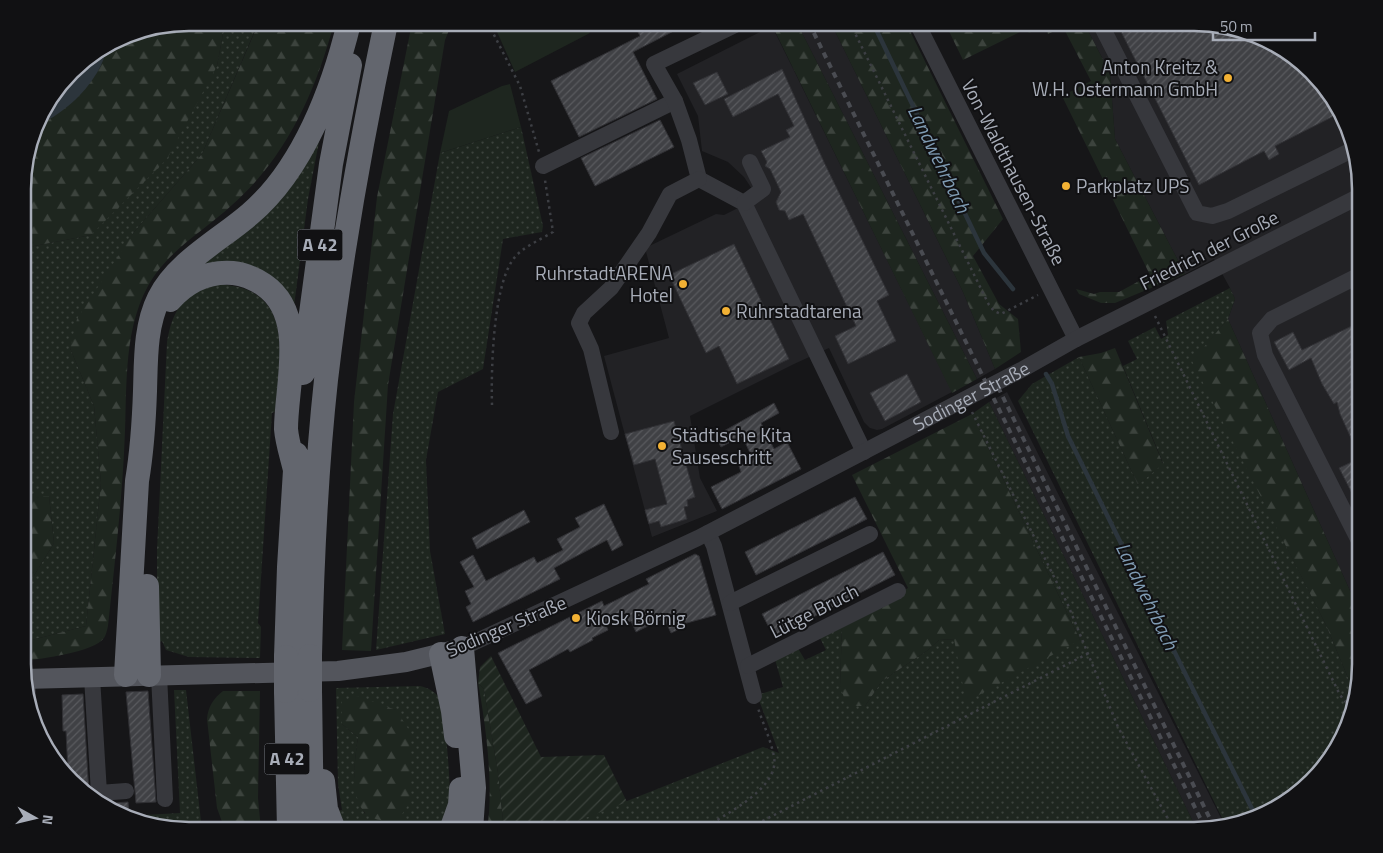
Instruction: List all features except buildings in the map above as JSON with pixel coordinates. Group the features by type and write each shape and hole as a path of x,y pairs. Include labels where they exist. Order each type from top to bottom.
{"highway":[{"path":"126,675 137,481 142,449 147,343 151,320 159,298 174,276 251,213 276,185 299,153 331,85 346,32"},
{"name":"A 42","path":"288,822 286,657 295,470 310,320 331,164 358,32"},
{"name":"A 42","path":"312,822 310,656 317,482 327,372 345,235 384,32"},
{"path":"154,675 147,573 153,357 160,324 170,300 183,286 201,276 219,272 238,273 263,284 271,290 283,305 289,326 291,351 286,430 295,470"},
{"path":"452,651 453,711 461,786 460,805 454,822"},
{"path":"452,651 474,788 472,822"},
{"path":"310,696 322,734 326,809 331,822"}],"main road":[{"name":"Sodinger Straße","path":"33,684 126,675 338,671 381,666 452,651"}],"street":[{"path":"722,31 654,64 675,101 689,140 699,179 744,203 864,452"},
{"name":"Von-Waldthausen-Straße","path":"923,31 1076,339"},
{"path":"1105,31 1196,213 1212,216 1228,211 1347,153"},
{"path":"543,166 675,101"},
{"path":"744,203 763,189 750,162"},
{"path":"612,432 591,348 578,323 584,313 611,288 649,233 670,194 699,179"},
{"name":"Friedrich der Große","path":"1076,339 1351,201"},
{"path":"1351,280 1272,319 1260,333 1264,355 1351,526"},
{"name":"Sodinger Straße","path":"452,651 631,571 708,533 966,399 1076,339"},
{"path":"708,533 714,546 748,666 754,696"},
{"path":"730,603 870,534"},
{"name":"Lütge Bruch","path":"748,666 898,591"},
{"path":"154,675 165,799"},
{"path":"92,677 98,792"},
{"path":"99,793 126,791"}],"path":[{"path":"855,31 989,305 994,311 1001,314 1050,289"},
{"path":"492,405 491,368 494,330 505,274 512,259 553,232 543,166 520,86 493,32"},
{"path":"1149,303 1340,695 1347,702"},
{"path":"966,399 1068,605 1118,726 1169,821"},
{"path":"762,821 1089,653"},
{"path":"714,821 764,788 772,774 775,758 754,696"}],"shaded area":[{"path":"761,31 775,31 952,392 877,430 870,428 864,422 829,348 794,364 690,416 700,478 717,511 652,537 604,356 669,338 645,248 716,214 724,215 758,198 744,177 728,162 702,151 698,116 677,74"},
{"path":"801,31 835,31 963,292 995,369 977,379"},
{"path":"1088,31 1194,31 1224,34 1264,48 1298,70 1319,93 1331,110 1340,129 1346,148 1351,179 1351,593 1228,319 1235,299 1230,288 1214,259 1185,274 1115,139 1110,73"},
{"path":"104,56 98,71 81,94 71,104 48,120 64,93 85,70"},
{"path":"1007,392 1222,819 1193,821 989,402"}],"green space":[{"path":"775,31 801,31 977,379 952,393"},
{"path":"835,31 910,31 1003,219 973,256 999,304 1018,319 1021,352 995,369 963,292"},
{"path":"949,31 1022,31 963,60"},
{"path":"1065,31 1088,31 1110,73 1115,139 1185,274 1115,303 1101,303 1079,294 1076,289 1094,294 1100,292 1119,292 1150,275 1062,96 1091,81"},
{"path":"223,32 254,32 202,154 134,232 70,348 94,406 101,483 86,626 31,640 31,581 54,543 49,496 31,496 31,247 91,235 217,66"},
{"path":"223,32 217,66 167,159 91,235 31,247 31,189 34,159 40,139 51,114 87,85 94,77 103,57 129,43 159,34"},
{"path":"255,32 332,32 308,98 283,145 251,186 232,205 165,262 148,286 139,305 133,325 127,367 121,496 108,626 105,637 98,643 79,651 31,660 31,640 86,626 101,483 94,406 70,348 77,319 134,232 202,154"},
{"path":"410,32 448,32 445,40 388,385 371,651 342,650 354,402 377,197"},
{"path":"497,32 590,33 515,72"},
{"path":"510,84 521,127 440,153 449,111"},
{"path":"323,121 308,199 293,314 285,301 192,267"},
{"path":"521,127 543,226 542,232 503,239 483,369 438,392 426,460 430,551 445,634 376,650 393,414 440,153"},
{"path":"215,284 241,288 259,297 271,310 277,327 280,346 276,411 272,413 258,623 261,627 260,658 189,657 166,650 162,641 157,643 157,550 167,342 169,330 181,305 195,293"},
{"path":"1230,288 1235,299 1228,319 1193,361 1326,625 1350,683 1349,694 1335,734 1313,768 1298,783 1273,801 1254,810 1224,819 1018,401 1032,384 1079,357 1138,485 1163,463 1123,366 1137,359 1128,341 1155,327 1161,339 1168,335 1166,321"},
{"path":"1228,319 1351,593 1350,683 1326,625 1192,361"},
{"path":"1115,348 1163,464 1138,485 1079,357"},
{"path":"989,402 1193,821 575,822 763,747 779,753 757,695 783,687 774,656 796,645 805,660 826,650 820,638 842,627 840,686 865,706 882,681 928,650 939,640 955,639 958,653 1080,640 972,414"},
{"path":"972,414 1080,640 966,702 954,639 939,640 928,650 882,681 865,706 847,706 840,686 842,627 908,588 852,475"},
{"path":"31,496 49,496 54,543 31,581"},
{"path":"491,656 541,757 604,755 627,802 576,822 503,822 498,773 484,689 478,683 480,667"},
{"path":"478,683 484,689 498,773 503,822 488,822 490,795 484,718"},
{"path":"420,686 431,690 439,698 445,729 450,791 449,803 442,822 343,822 338,811 342,810 338,784 336,688","holes":["342,701 376,704 396,710 365,814 357,795 355,776 358,737 342,724"]},
{"path":"174,690 186,690 201,822 169,820 145,815 180,813"},
{"path":"223,691 260,691 258,798 260,822 222,822 217,808 207,719 216,697"},
{"path":"357,696 396,710 409,730 411,789 408,805 399,819 382,820 369,816 361,807 356,795 355,766 358,737 342,724 342,701"}],"waterway":[{"name":"Landwehrbach","path":"877,31 984,253 1013,289"},
{"name":"Landwehrbach","path":"1046,374 1052,384 1068,436 1253,810"}],"railway":[{"path":"813,31 1202,821"},
{"path":"998,387 1211,820"}],"place":[{"name":"Anton Kreitz & W.H. Ostermann GmbH","path":"1228,78"},
{"name":"Parkplatz UPS","path":"1066,186"},
{"name":"RuhrstadtARENA Hotel","path":"683,284"},
{"name":"Ruhrstadtarena","path":"726,311"},
{"name":"Städtische Kita Sauseschritt","path":"662,446"},
{"name":"Kiosk Börnig","path":"576,618"}]}
